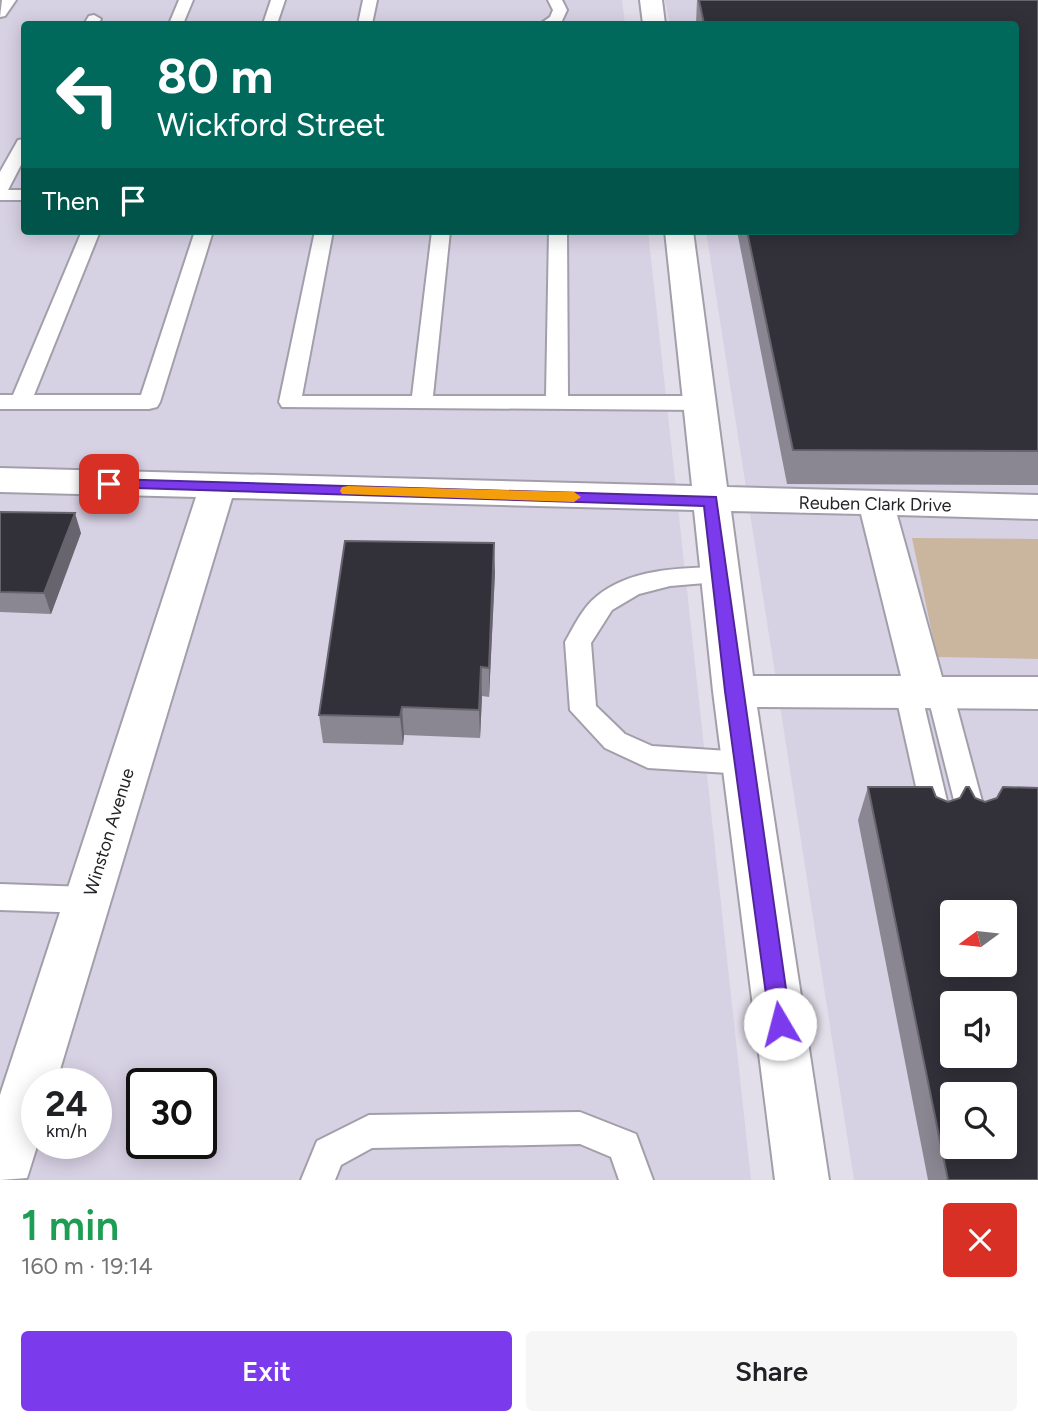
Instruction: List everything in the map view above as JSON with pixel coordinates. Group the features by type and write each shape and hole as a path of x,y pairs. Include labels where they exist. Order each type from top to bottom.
{"street":[{"path":"651,0 654,21"},
{"path":"679,235 734,691 802,1180"},
{"name":"Reuben Clark Drive","path":"0,480 711,501 1038,507"},
{"name":"Winston Avenue","path":"0,1178 217,487"},
{"path":"876,504 925,692"},
{"path":"734,691 1038,693"}],"lane":[{"path":"0,13 9,0"},
{"path":"177,21 186,0"},
{"path":"271,21 278,0"},
{"path":"366,21 370,0"},
{"path":"554,21 560,10 555,0"},
{"path":"0,188 21,150"},
{"path":"0,195 21,195"},
{"path":"89,235 10,402 149,402 203,235"},
{"path":"323,235 290,402 699,403"},
{"path":"422,402 441,235"},
{"path":"557,403 558,235"},
{"path":"720,575 670,577 631,587 603,604 578,642 583,710 615,741 648,757 744,763"},
{"path":"925,692 937,821"},
{"path":"925,692 973,821"},
{"path":"0,897 87,901"},
{"path":"318,1180 329,1153 369,1132 580,1128 624,1146 636,1180"}],"shaded area":[{"path":"0,0 622,0 625,21 21,21 21,235 648,235 751,1180 0,1180"},
{"path":"665,0 1038,0 1038,1180 854,1180 707,235 1019,235 1019,21 669,21"},
{"path":"912,538 1038,539 1038,659 937,657"}],"building":[{"path":"699,0 1038,0 1038,451 793,450 748,235 1019,235 1019,21 703,21"},
{"path":"0,512 75,513 44,593 0,592"},
{"path":"345,541 494,543 489,668 481,667 479,710 402,707 400,717 319,715"},
{"path":"868,787 932,787 936,797 948,802 960,798 966,787 969,787 975,798 985,802 997,798 1003,787 1038,788 1038,1180 948,1180 944,1159 1017,1159 1017,1082 940,1082 940,1141"}],"slow traffic":[{"path":"348,491 574,497"}],"route":[{"path":"109,484 711,501 780,1024"}]}
